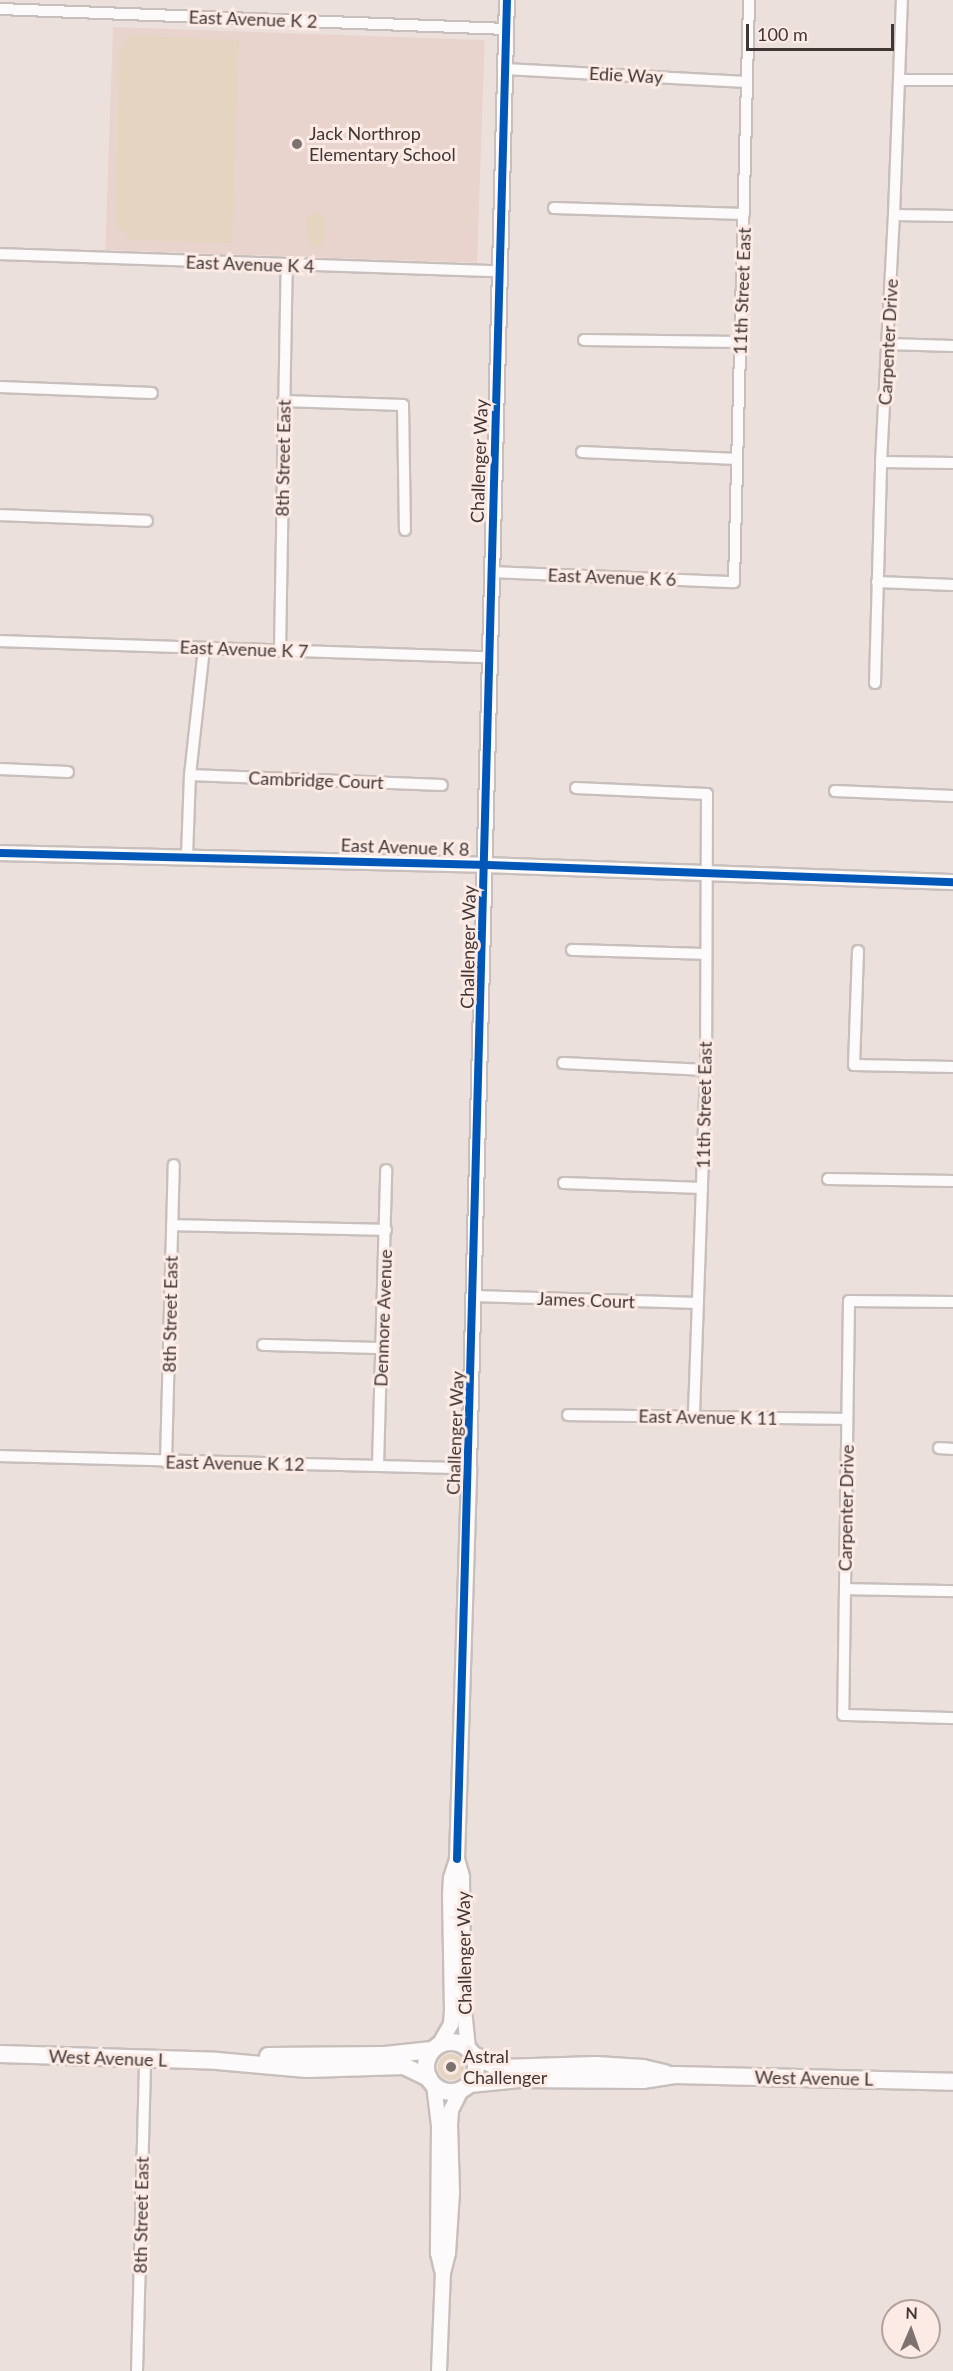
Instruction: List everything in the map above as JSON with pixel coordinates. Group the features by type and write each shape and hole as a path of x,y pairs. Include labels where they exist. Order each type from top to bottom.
{"main road":[{"name":"Challenger Way","path":"436,2047 451,2020 450,1896 451,1878 457,1859 474,1296 507,0"},
{"name":"East Avenue K 8","path":"0,853 485,865 953,882"},
{"name":"Challenger Way","path":"457,1859 462,1877 463,2000 471,2051"},
{"path":"439,2371 443,2272 448,2253 452,2192 451,2113 477,2070 471,2051 454,2042 436,2047 426,2064 439,2126 438,2253 443,2272"},
{"name":"West Avenue L","path":"217,2061 254,2056 385,2055 436,2047"},
{"name":"West Avenue L","path":"471,2051 498,2068 596,2065 643,2068 675,2075"},
{"name":"West Avenue L","path":"0,2054 217,2061 307,2069 404,2066 431,2082"},
{"name":"West Avenue L","path":"466,2087 519,2079 643,2080 675,2075 953,2082"},
{"path":"431,2082 447,2092 466,2087"}],"street":[{"name":"11th Street East","path":"734,582 749,0"},
{"name":"Carpenter Drive","path":"875,684 881,462 902,0"},
{"name":"East Avenue K 2","path":"0,9 506,29"},
{"name":"Edie Way","path":"505,69 747,82"},
{"path":"899,80 953,80"},
{"path":"554,208 744,214"},
{"path":"894,214 953,216"},
{"name":"East Avenue K 4","path":"0,254 499,272"},
{"name":"8th Street East","path":"280,650 287,266"},
{"path":"584,340 740,342"},
{"path":"888,344 953,346"},
{"path":"0,387 152,393"},
{"path":"283,400 403,405 405,530"},
{"path":"582,452 737,459"},
{"path":"881,462 953,464"},
{"path":"0,515 147,521"},
{"name":"East Avenue K 6","path":"491,572 734,582"},
{"path":"877,582 953,585"},
{"name":"East Avenue K 7","path":"0,641 489,657"},
{"path":"187,856 190,775 204,648"},
{"path":"0,769 68,772"},
{"name":"Cambridge Court","path":"190,775 442,785"},
{"name":"11th Street East","path":"576,788 707,794 706,1070 694,1417"},
{"path":"835,791 953,796"},
{"path":"572,950 706,954"},
{"path":"858,951 854,1065 953,1067"},
{"path":"563,1063 706,1070"},
{"name":"8th Street East","path":"166,1462 174,1166"},
{"name":"Denmore Avenue","path":"378,1466 386,1170"},
{"path":"828,1179 953,1181"},
{"path":"564,1183 702,1188"},
{"path":"172,1225 386,1230"},
{"name":"James Court","path":"474,1296 698,1303"},
{"name":"Carpenter Drive","path":"953,1302 849,1301 843,1715 953,1718"},
{"path":"262,1345 381,1348"},
{"name":"East Avenue K 11","path":"568,1415 847,1419"},
{"path":"939,1448 953,1449"},
{"name":"East Avenue K 12","path":"0,1456 469,1468"},
{"path":"845,1589 953,1591"},
{"name":"8th Street East","path":"137,2371 144,2059"}],"shaded area":[{"name":"Jack Northrop Elementary School","path":"113,27 485,40 477,263 105,250"},
{"path":"131,36 239,40 232,243 132,240 116,226 119,49 124,49 124,44"},
{"path":"315,212 322,214 325,221 324,241 320,246 314,247 308,244 306,218"},
{"path":"451,2054 460,2058 464,2067 460,2076 451,2080 442,2076 438,2067 442,2058"}],"cycle path":[{"path":"457,1859 507,0"},
{"path":"0,853 485,865 953,882"}],"place":[{"name":"Jack Northrop Elementary School","path":"297,144"},
{"name":"Astral Challenger","path":"451,2067"}]}
